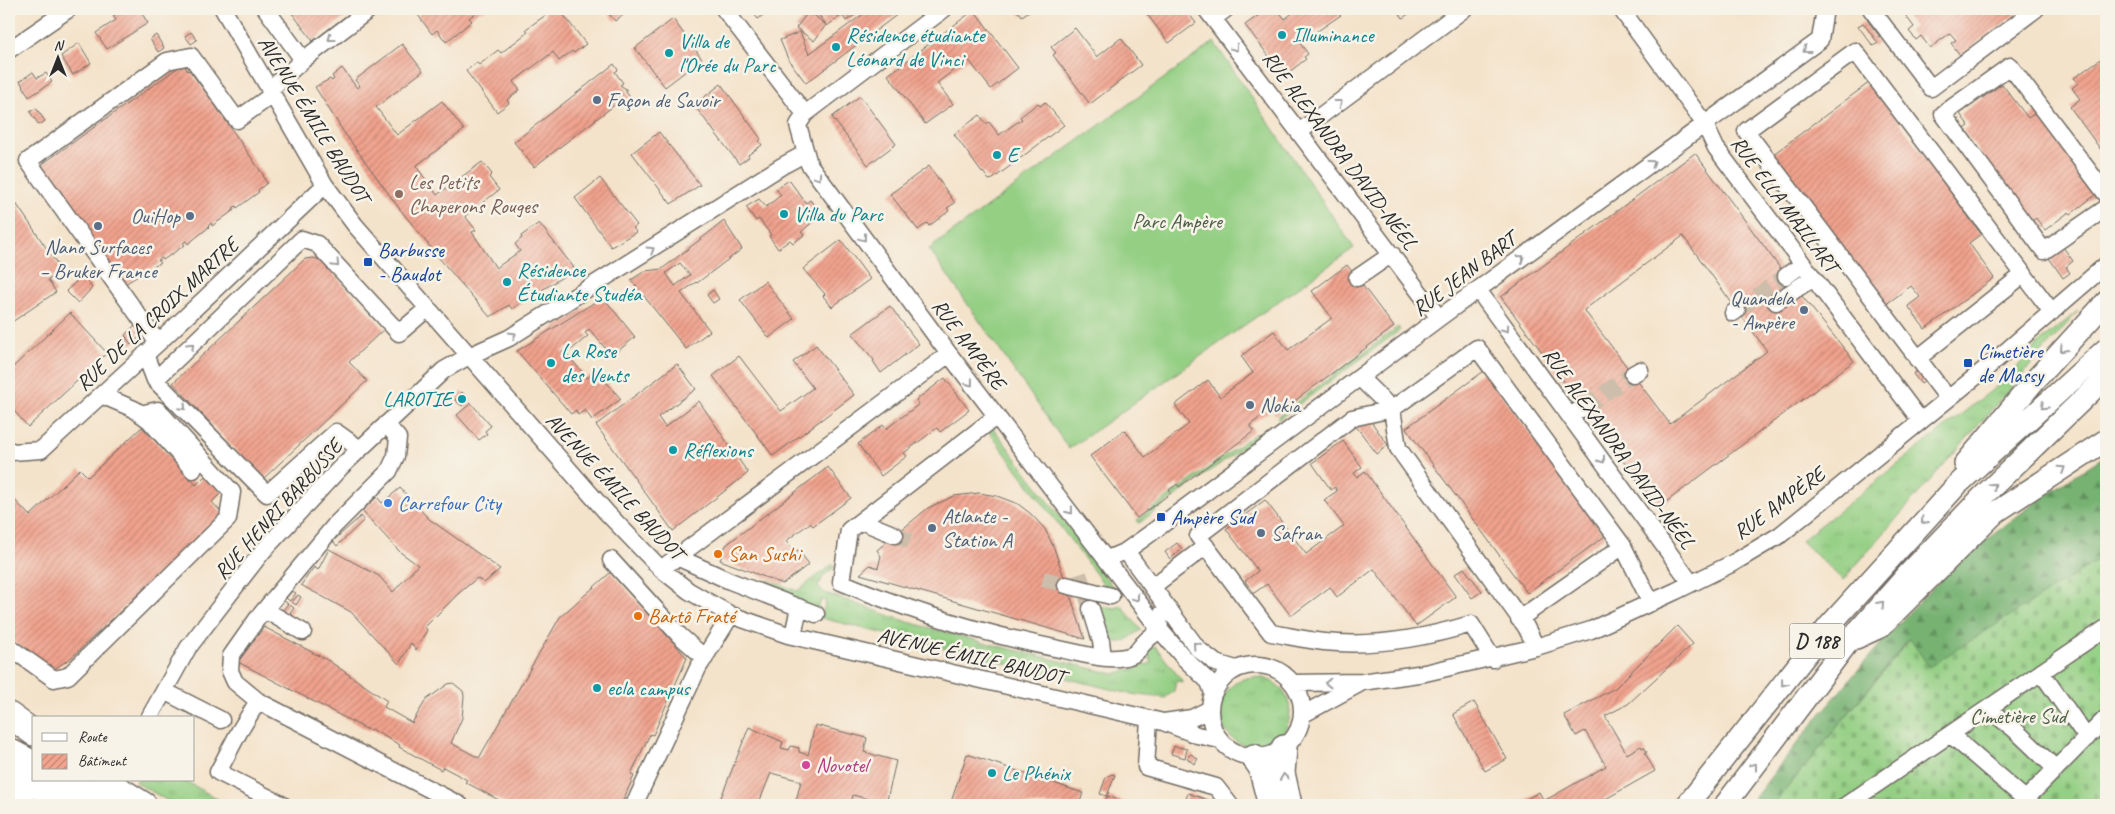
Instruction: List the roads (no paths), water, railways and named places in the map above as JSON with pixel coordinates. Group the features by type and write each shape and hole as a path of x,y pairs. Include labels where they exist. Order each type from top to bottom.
{"highway":[{"path":"9,715 32,732"},
{"path":"1284,748 1282,773 1289,805"},
{"path":"9,751 32,763"},
{"path":"1254,757 1261,767 1271,805"},
{"path":"9,770 72,805"},
{"path":"70,782 115,805"},
{"path":"107,782 144,805"},
{"path":"9,797 23,805"}],"main road":[{"path":"1957,485 1966,461 2106,302"},
{"name":"D 188","path":"1687,805 1829,626 1957,485 2106,349"},
{"name":"D 188","path":"1725,805 1849,641 1909,572 1981,498 2106,377"},
{"path":"1849,641 1880,627 1996,512 2106,440"}],"street":[{"path":"9,50 68,9"},
{"name":"AVENUE ÉMILE BAUDOT","path":"223,9 325,185 355,225 607,513 661,569 688,591 731,615 768,629 1156,720 1197,735 1220,740"},
{"path":"266,9 303,60"},
{"path":"360,449 336,432 267,494 155,380 152,349 28,161 167,60 190,56 237,120 271,92 303,60 370,9"},
{"path":"724,9 805,114 944,9"},
{"path":"1299,132 1464,9"},
{"name":"RUE ELLA MAILLART","path":"1621,9 1704,123 1716,148 1920,420"},
{"name":"RUE JEAN BART","path":"1107,558 1126,551 1439,318 1820,40 1825,9"},
{"path":"1871,9 1931,88 2036,9"},
{"name":"RUE ALEXANDRA DAVID-NÉEL","path":"1215,12 1299,132 1439,318"},
{"path":"1947,398 1746,130 1855,51 2052,312"},
{"path":"2106,194 2010,66 1943,114 2044,251 2106,208"},
{"name":"RUE AMPÈRE","path":"805,114 798,125 809,164 949,354 1107,558 1160,630 1184,659 1209,682 1212,701"},
{"name":"RUE HENRI BARBUSSE","path":"150,716 188,648 262,552 360,449 444,370 469,356 509,338 782,166 806,154"},
{"name":"RUE DE LA CROIX MARTRE","path":"9,450 12,452 41,450 152,349 325,185"},
{"path":"293,217 305,227 309,241"},
{"path":"155,380 302,239 317,244 399,333 428,308"},
{"path":"1357,278 1392,254"},
{"path":"1786,276 1803,264"},
{"name":"RUE AMPÈRE","path":"1293,683 1362,682 1425,673 1493,659 1591,630 1651,603 1733,562 1780,534 2052,312 2106,265"},
{"path":"1917,360 2024,274"},
{"path":"1776,302 1813,278"},
{"name":"RUE ALEXANDRA DAVID-NÉEL","path":"1480,288 1691,583"},
{"path":"1493,659 1471,624 1387,642 1325,642 1271,633 1198,536 1352,418 1392,409 1476,348 1623,546 1651,603"},
{"path":"661,569 949,354"},
{"path":"1360,378 1392,409 1398,448 1520,619 1536,647"},
{"path":"101,395 150,420 193,470"},
{"path":"1570,416 1584,407"},
{"path":"9,647 54,680 68,676 228,519 232,492 158,410 140,414"},
{"path":"997,416 849,530 840,582 878,597 967,626 1030,643 1103,657 1130,656 1137,652 1145,642 1160,630 1159,617 1167,608"},
{"path":"386,424 398,438 396,456 389,471 335,525 265,610 231,656 230,670 235,682 258,701 460,805"},
{"path":"861,521 895,535"},
{"path":"1152,587 1206,546"},
{"path":"1520,619 1623,546"},
{"path":"1126,551 1198,649 1216,663 1236,669"},
{"path":"677,557 730,581 816,614"},
{"path":"611,560 678,635 705,658"},
{"path":"1066,585 1111,596"},
{"path":"793,636 799,607"},
{"path":"1091,609 1101,641 1103,657"},
{"path":"265,610 303,632"},
{"path":"634,805 698,668 731,615"},
{"path":"1846,805 1866,800 1951,735 2040,672 2105,631"},
{"path":"1246,666 1267,666 1286,676 1293,683 1301,698 1302,715 1296,733 1284,748 1265,756 1254,757 1236,752 1220,740 1214,730 1212,701 1222,679 1236,669 1246,666"},
{"path":"2040,672 2087,738"},
{"name":"RUE AMPÈRE","path":"1302,715 1362,682"},
{"path":"164,691 221,720"},
{"path":"258,701 218,772 283,805"},
{"name":"AVENUE ÉMILE BAUDOT","path":"1156,720 1192,718 1212,701"},
{"path":"1988,709 2014,729 2056,769"},
{"path":"1951,735 2026,803 2106,718"},
{"path":"1156,720 1146,767 1216,788 1230,805"}],"tunnel":[{"path":"1737,310 1786,276"},
{"path":"1584,407 1633,374"},
{"path":"895,535 918,544"},
{"path":"1079,574 1091,609"},
{"path":"1043,579 1066,585"}],"place":[{"name":"Illuminance","path":"1282,35"},
{"name":"Résidence étudiante Léonard de Vinci","path":"836,47"},
{"name":"Villa de l'Orée du Parc","path":"669,53"},
{"name":"Façon de Savoir","path":"597,100"},
{"name":"E","path":"997,155"},
{"name":"Les Petits Chaperons Rouges","path":"399,194"},
{"name":"Villa du Parc","path":"784,214"},
{"name":"OuiHop","path":"190,216"},
{"name":"Nano Surfaces – Bruker France","path":"98,226"},
{"name":"Barbusse - Baudot","path":"368,262"},
{"name":"Résidence Étudiante Studéa","path":"507,282"},
{"name":"Quandela - Ampère","path":"1804,310"},
{"name":"La Rose des Vents","path":"551,363"},
{"name":"Cimetière de Massy","path":"1968,363"},
{"name":"LAROTIE","path":"462,399"},
{"name":"Nokia","path":"1250,405"},
{"name":"Réflexions","path":"673,450"},
{"name":"Carrefour City","path":"388,503"},
{"name":"Ampère Sud","path":"1161,517"},
{"name":"Atlante - Station A","path":"932,528"},
{"name":"Safran","path":"1261,533"},
{"name":"San Sushi","path":"718,554"},
{"name":"Bartô Fraté","path":"638,616"},
{"name":"ecla campus","path":"597,688"},
{"name":"Novotel","path":"806,765"},
{"name":"Le Phénix","path":"992,773"}],"park label":[{"name":"Parc Ampère","path":"1177,221"},
{"name":"Cimetière Sud","path":"2018,716"}]}
